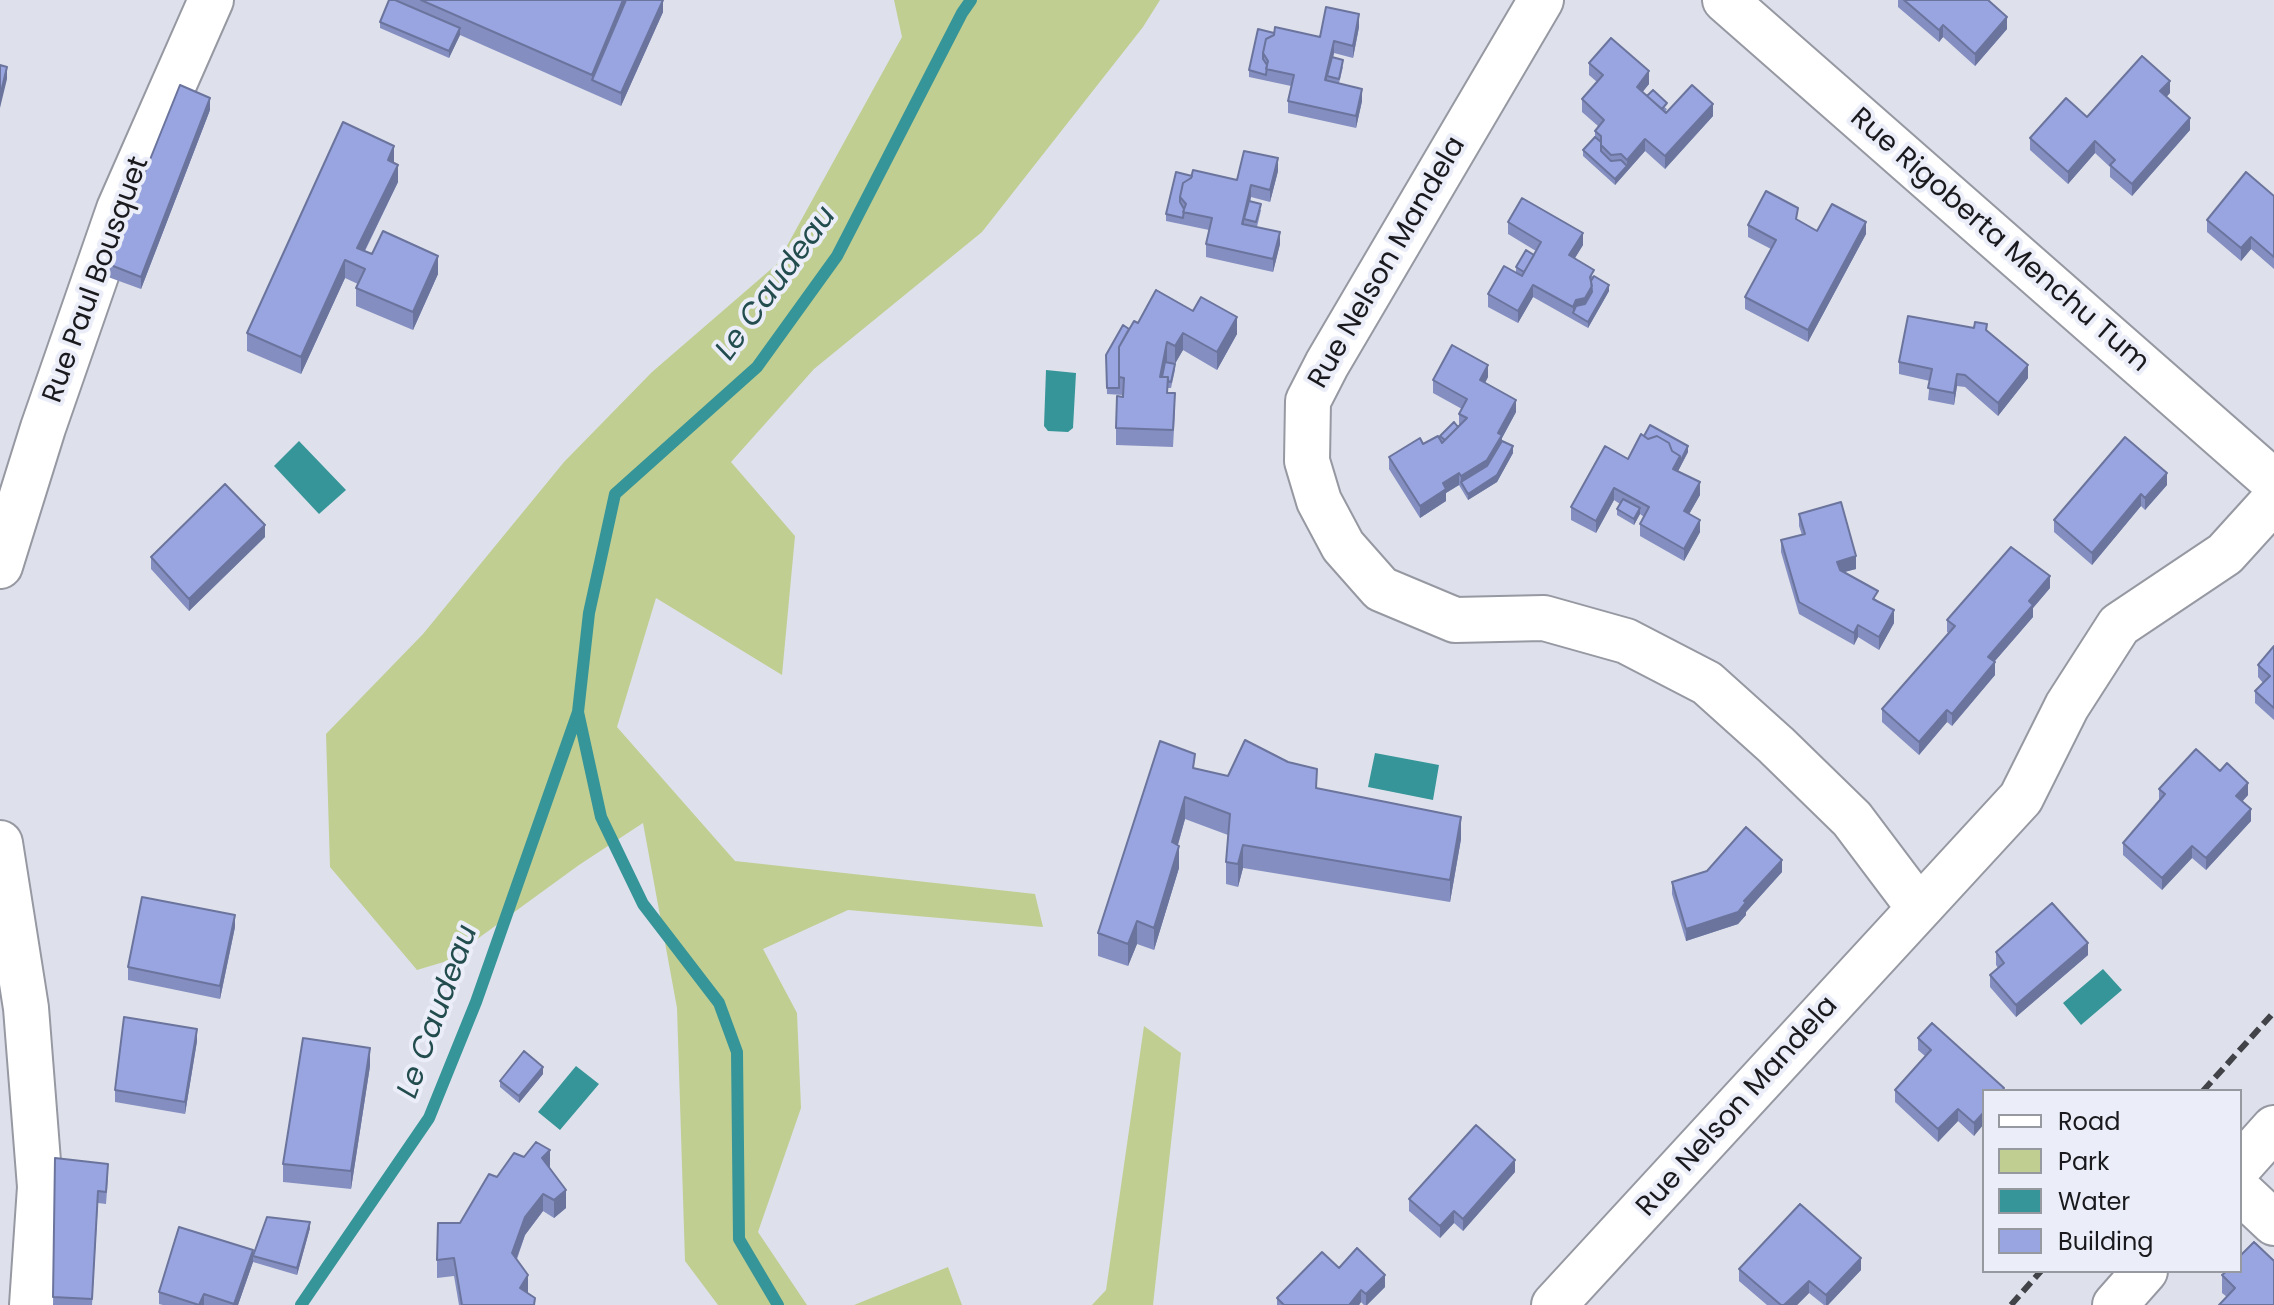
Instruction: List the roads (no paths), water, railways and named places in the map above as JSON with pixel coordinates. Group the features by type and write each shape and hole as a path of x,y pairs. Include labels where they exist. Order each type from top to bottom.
{"street":[{"name":"Rue Paul Bousquet","path":"0,566 43,428 119,209 211,0"},
{"name":"Rue Nelson Mandela","path":"1541,0 1308,401 1307,461 1319,501 1343,546 1381,589 1455,620 1544,618 1626,641 1707,683 1852,819 1919,908"},
{"name":"Rue Rigoberta Menchu Tum","path":"1725,0 2274,482"},
{"name":"Rue Nelson Mandela","path":"1554,1305 2021,798 2067,706 2119,625 2225,554 2274,500"},
{"path":"0,843 26,1008 40,1187 32,1305"},
{"path":"2242,1164 2274,1128"},
{"path":"2242,1193 2274,1223"},
{"path":"2115,1305 2143,1273"}],"water":[{"path":"1046,370 1076,373 1073,428 1068,432 1048,431 1044,426"},
{"path":"299,441 346,490 319,514 274,466"},
{"path":"1375,753 1439,765 1433,800 1368,787"},
{"path":"2103,969 2122,990 2081,1025 2063,1003"},
{"path":"576,1066 599,1084 560,1130 538,1112"}],"waterway":[{"name":"Le Caudeau","path":"778,1305 739,1239 737,1052 719,1003 643,904 601,817 578,712 589,613 615,494 757,367 837,256 971,0"},
{"name":"Le Caudeau","path":"301,1305 429,1118 476,1002 578,712"}],"railway":[{"path":"2205,1089 2274,1012"},
{"path":"2011,1305 2039,1273"}]}
